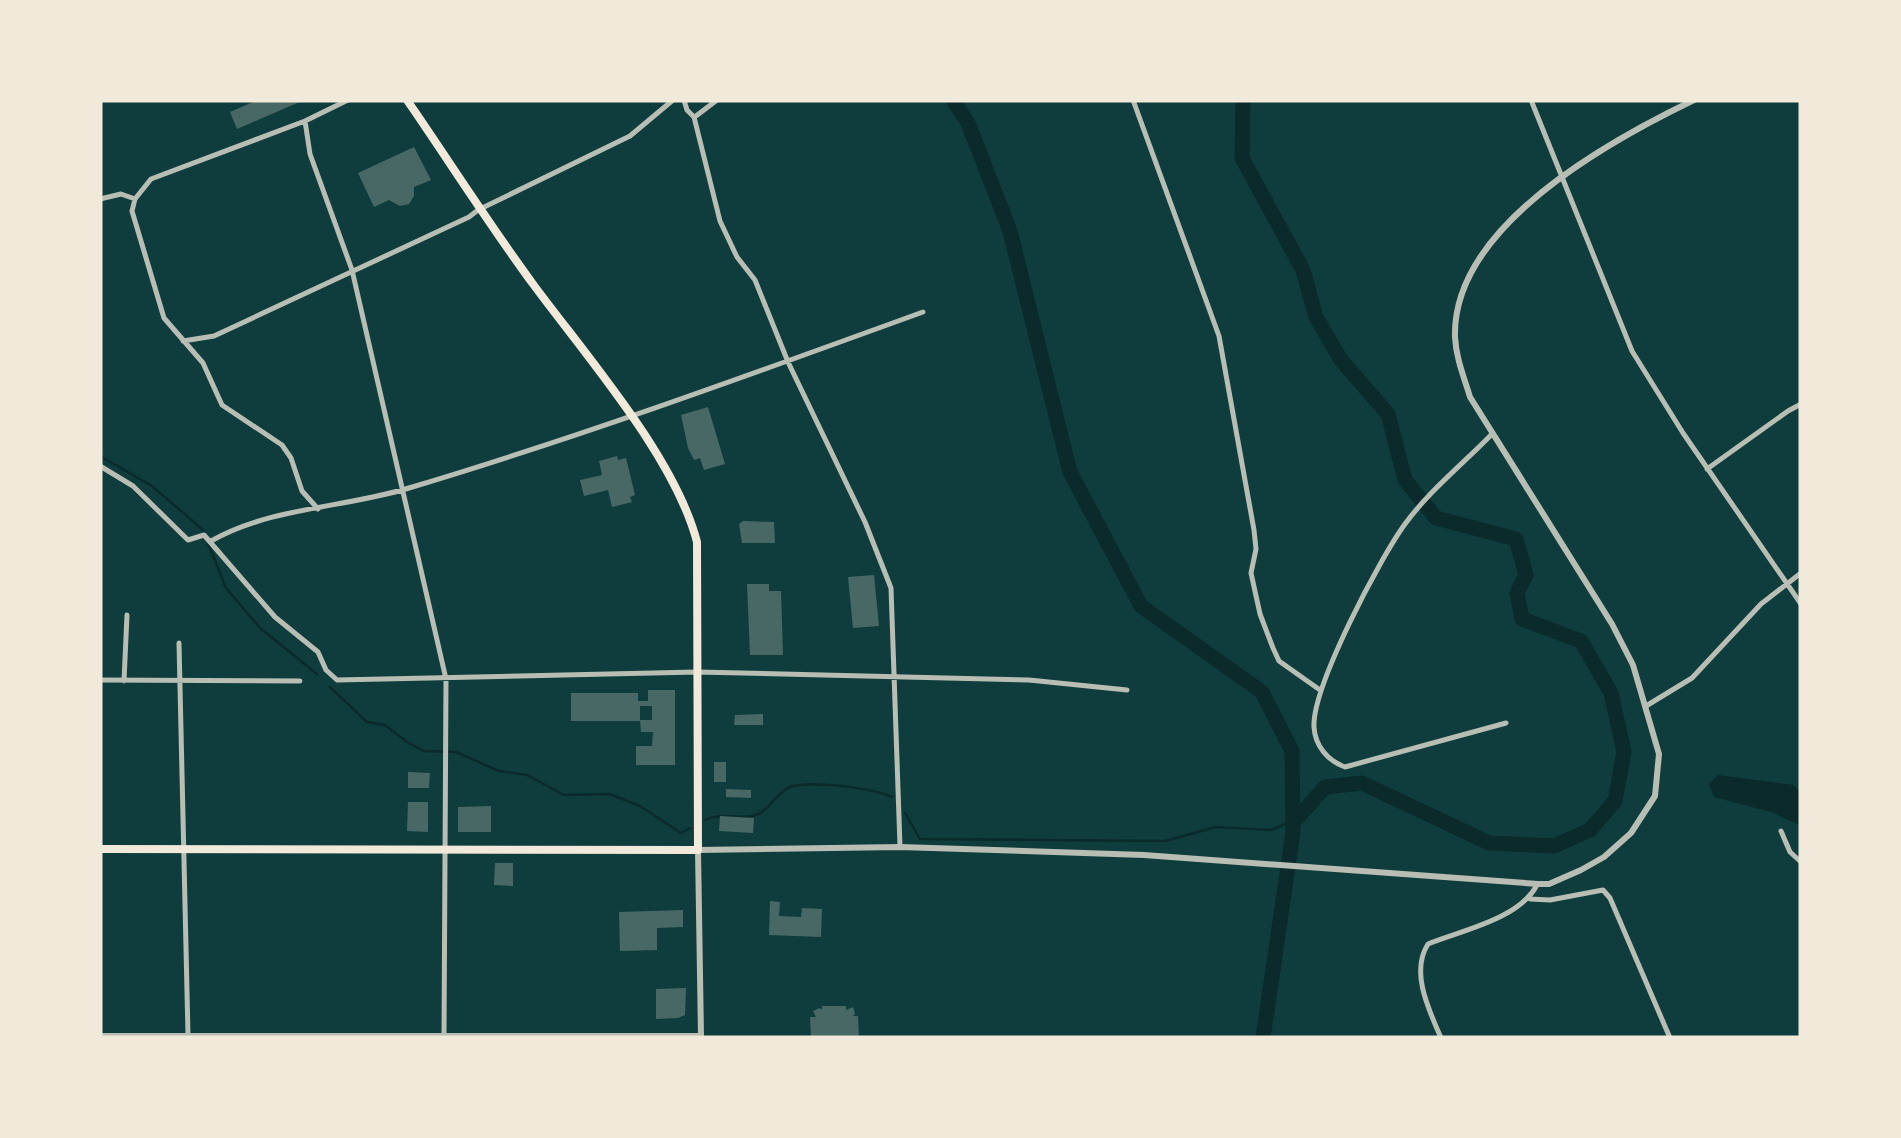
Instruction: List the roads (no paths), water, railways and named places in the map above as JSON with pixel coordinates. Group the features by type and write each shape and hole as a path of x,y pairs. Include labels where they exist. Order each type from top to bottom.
{"main road":[{"path":"100,849 698,850 697,542 688,509 631,418 478,210 406,100"}],"street":[{"path":"318,508 302,491 291,458 282,445 222,405 203,363 164,318 132,212 135,199 151,180 305,121 348,100"},
{"path":"184,341 214,336 469,217 630,136 673,100"},
{"path":"684,100 694,117 720,221 736,257 755,280 891,588 900,848"},
{"path":"694,117 717,100"},
{"path":"1133,100 1219,336 1254,530 1256,549 1250,573 1260,614 1280,661 1320,690"},
{"path":"1531,100 1632,350 1707,469 1801,604"},
{"path":"100,1036 701,1036 698,850 900,848 1144,855 1538,884 1561,880 1604,857 1644,818 1655,796 1660,754 1633,665 1612,624 1470,397 1457,357 1458,310 1473,272 1500,232 1561,176 1694,100"},
{"path":"305,121 310,154 352,270 446,678 444,1037"},
{"path":"100,199 121,194 135,199"},
{"path":"211,541 282,514 404,490 631,418 923,312"},
{"path":"1707,469 1801,404"},
{"path":"1492,434 1406,523 1378,569 1320,690 1314,724 1315,737 1324,754 1346,767 1506,723"},
{"path":"100,466 133,486 188,540 204,535 211,541 275,617 318,652 326,670 337,680 697,672 1029,680 1127,690"},
{"path":"1646,706 1692,678 1761,604 1801,573"},
{"path":"124,681 126,615"},
{"path":"179,642 188,1037"},
{"path":"100,680 300,682"},
{"path":"1781,830 1790,852 1801,862"},
{"path":"1530,899 1538,884"},
{"path":"1440,1038 1420,973 1420,960 1428,944 1530,899 1550,900 1603,890 1610,898 1670,1038"}],"water":[{"path":"1718,775 1794,785 1801,793 1801,826 1771,812 1714,797 1709,784"}],"waterway":[{"path":"953,100 968,123 1010,231 1070,472 1141,606 1262,692 1292,751 1293,832 1263,1038"},
{"path":"1243,100 1242,158 1303,270 1316,317 1341,360 1388,414 1405,480 1436,518 1516,539 1526,575 1517,593 1522,619 1581,641 1611,693 1624,752 1615,801 1590,830 1554,846 1489,843 1362,783 1325,787 1293,823"},
{"path":"100,456 152,486 205,536"},
{"path":"208,543 226,588 260,628 317,674"},
{"path":"330,687 367,722 385,725 424,751 456,752 499,771 527,775 564,795 610,794 640,806 681,833 690,828"},
{"path":"705,820 758,814 785,790 799,785 841,786 892,797"},
{"path":"905,813 920,839 1165,841 1216,827 1272,830 1293,820"}]}
